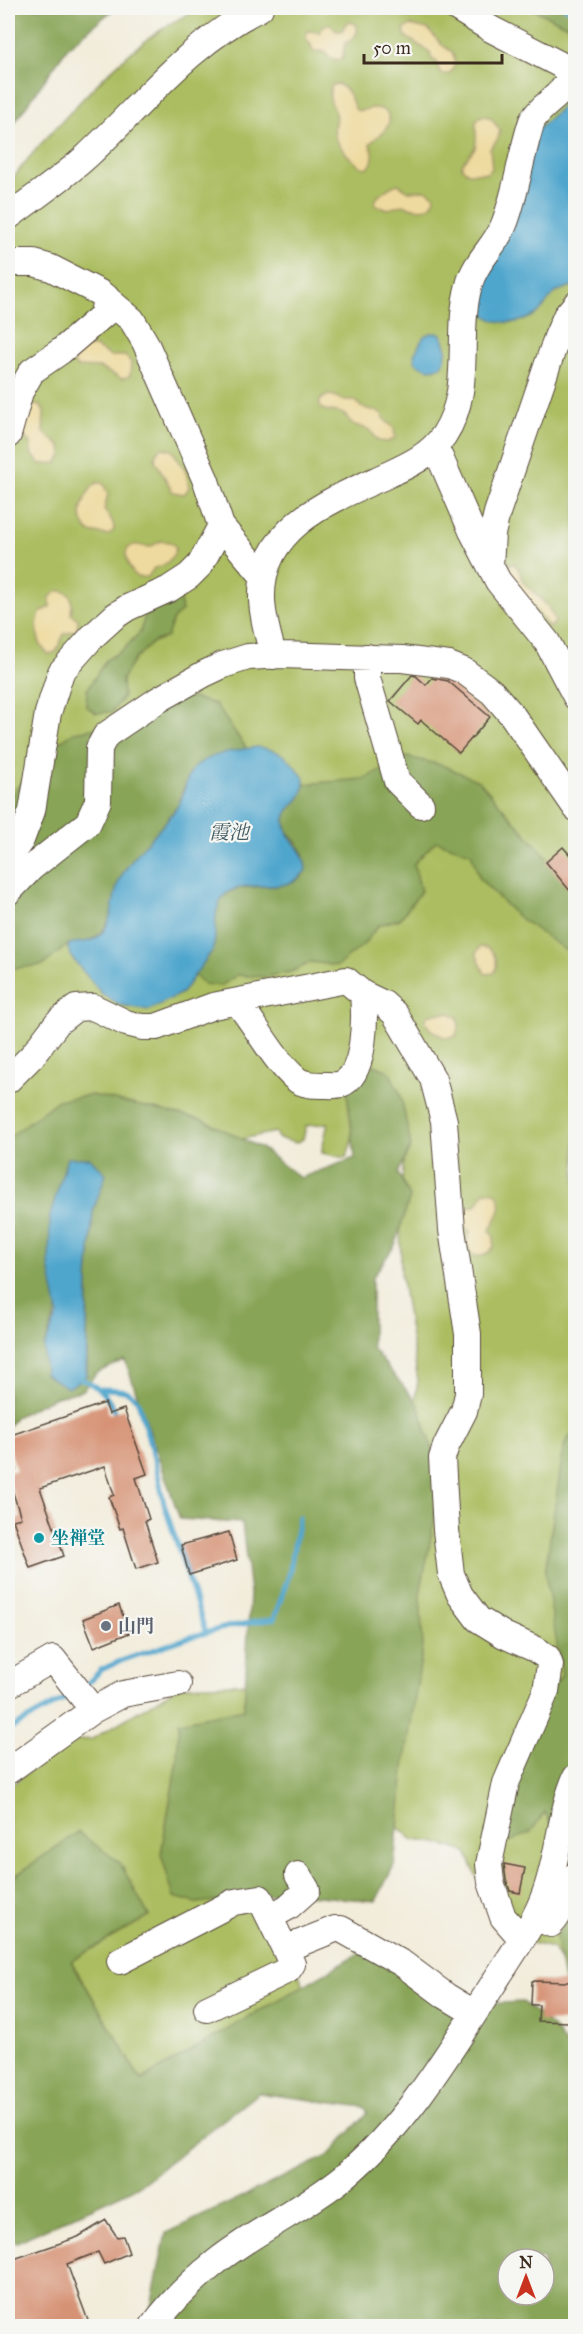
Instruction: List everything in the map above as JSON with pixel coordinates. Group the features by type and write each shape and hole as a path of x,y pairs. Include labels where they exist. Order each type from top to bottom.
{"street":[{"path":"8,217 87,156 203,43 228,25 260,8"},
{"path":"273,656 262,607 263,576 277,545 299,522 339,496 409,465 435,446 452,421 460,398 465,301 472,274 506,220 532,121 540,108 572,83 566,69 560,64 491,29 457,8"},
{"path":"8,263 34,263 82,282 106,297 132,320 145,342 206,481 220,526 263,576"},
{"path":"8,435 20,392 32,371 61,351 103,315 106,297"},
{"path":"490,566 492,534 497,513 557,337 566,316 576,304"},
{"path":"435,446 490,566 510,597 546,642 576,697"},
{"path":"8,858 21,840 32,811 48,712 61,672 93,636 115,616 169,589 189,576 200,565 220,526"},
{"path":"8,892 31,868 88,823 98,801 99,748 106,735 158,700 213,669 248,657 367,657 449,665 476,679 492,692 512,715 576,808"},
{"path":"367,657 367,678 397,781 421,805"},
{"path":"8,1080 32,1056 58,1022 76,1008 93,1007 126,1023 142,1027 156,1027 198,1010 320,983 346,980 363,994 389,1008 403,1027 433,1079 447,1140 448,1197 466,1313 468,1394 464,1411 442,1458 451,1574 460,1595 478,1619 504,1635 535,1649 546,1657 550,1665 546,1691 506,1783 489,1864 490,1882 503,1917 510,1927 529,1928 551,1924 560,1916 569,1886 576,1875"},
{"path":"237,1002 253,1021 276,1056 298,1080 310,1084 326,1085 341,1084 351,1077 362,1046 365,1025 363,994"},
{"path":"8,1685 53,1659 83,1697"},
{"path":"8,1771 83,1697 125,1684 178,1684"},
{"path":"153,2326 175,2297 217,2260 320,2195 346,2175 387,2136 414,2103 529,1928 546,1891 565,1806 576,1777"},
{"path":"270,1917 288,1907 307,1890 298,1875"},
{"path":"120,1961 234,1902 260,1898 292,1964 288,1970 207,2009"},
{"path":"285,1949 335,1929 347,1930 403,1964 446,1996 474,2013"}],"green space":[{"path":"8,8 115,8 68,47 8,132"},
{"path":"202,8 559,8 576,16 575,1990 553,1948 513,1939 498,1925 466,1852 437,1843 413,1840 368,1801 404,1467 418,1381 401,1274 400,1203 405,1148 356,1124 345,1158 322,1153 328,1123 306,1126 303,1139 296,1143 278,1138 275,1132 213,1145 8,1155 8,186 44,141 129,54 164,28"},
{"path":"530,8 575,8 575,29"},
{"path":"169,596 180,600 182,611 173,619 167,637 153,642 134,660 122,679 123,697 112,712 96,713 86,706 87,690 106,660 124,649 140,632 146,613"},
{"path":"174,693 215,704 247,749 237,750 191,773 178,806 119,880 108,924 99,935 89,941 69,944 43,965 8,969 8,798 52,747 74,732 105,727"},
{"path":"407,757 442,765 479,781 575,889 575,957 517,916 480,879 471,853 436,841 414,864 421,891 400,919 379,925 363,945 337,966 312,962 291,972 264,977 237,975 221,986 204,984 194,975 211,951 216,909 222,898 238,889 281,885 302,876 303,853 287,830 285,820 288,810 300,795 304,784 363,779"},
{"path":"369,1063 389,1071 401,1096 411,1146 398,1173 410,1197 395,1245 372,1278 372,1348 418,1404 442,1479 420,1595 423,1646 405,1760 394,1865 376,1901 283,1893 196,1903 174,1897 161,1854 177,1760 179,1722 244,1709 250,1593 242,1523 180,1519 125,1360 96,1373 83,1390 53,1398 15,1417 8,1427 8,1136 58,1100 92,1095 203,1120 261,1148 300,1178 355,1158 347,1092","holes":["106,1174 93,1211 88,1279 87,1375 68,1388 44,1347"]},
{"path":"575,1428 575,1855 565,1855 545,1812 530,1833 509,1842 496,1808 521,1730 562,1675 545,1572 564,1446"},
{"path":"257,1683 254,1880 304,1985 141,2080 71,1961 149,1916 78,1832 8,1881 8,1788 68,1741 92,1739 181,1686"},
{"path":"78,1832 120,1863 149,1916 71,1961 141,2080 366,1949 482,2004 523,2002 554,2028 569,2050 575,2045 575,2326 147,2326 166,2233 328,2156 368,2112 364,2107 258,2093 139,2186 17,2242 8,2242 8,1881"},
{"path":"575,1906 575,2020 556,1938"}],"sand":[{"path":"346,23 357,25 357,32 353,39 345,43 343,57 339,60 330,58 325,52 313,51 305,37 308,31 320,32 324,25 331,25 336,31 342,31"},
{"path":"410,25 428,29 442,45 452,52 455,64 449,74 440,73 437,61 432,60 430,52 406,37 404,30"},
{"path":"337,84 347,91 356,110 380,109 386,112 389,118 387,127 370,144 373,157 371,165 367,168 349,156 335,135 336,115 330,92 332,85"},
{"path":"481,116 490,117 500,130 498,139 490,149 492,168 488,173 468,173 462,168 462,164 475,148 476,122"},
{"path":"398,184 409,191 426,190 435,196 434,202 431,206 422,209 403,205 388,209 376,206 374,202 378,197"},
{"path":"86,347 96,347 110,356 125,356 131,362 130,376 122,379 100,368 76,367 72,358"},
{"path":"328,395 342,400 355,400 361,407 382,413 384,419 394,428 395,438 388,442 378,441 370,430 352,424 342,413 322,409 320,400"},
{"path":"34,405 40,405 44,411 43,432 61,447 62,456 57,463 40,464 31,453 31,443 24,437 25,420"},
{"path":"162,448 172,450 186,471 189,488 184,494 173,492 155,460 156,453"},
{"path":"96,483 103,483 108,494 104,510 112,521 114,530 108,535 89,532 82,520 84,500"},
{"path":"161,541 170,542 176,547 171,558 162,566 154,568 148,577 137,577 127,560 129,547 138,545 150,547"},
{"path":"508,564 517,566 523,582 550,610 555,621 552,626 549,628 504,569"},
{"path":"57,591 66,592 71,597 71,614 78,619 77,630 64,634 56,652 48,654 41,646 37,624 40,613 50,607 50,597"},
{"path":"480,947 488,948 495,956 494,973 485,974 476,953"},
{"path":"449,1013 457,1017 459,1024 456,1036 445,1038 430,1029 425,1021 429,1014"},
{"path":"485,1191 495,1192 501,1206 490,1230 494,1238 494,1246 486,1254 477,1256 470,1253 466,1242 470,1232 463,1224 462,1214 469,1207 476,1206"}],"water":[{"path":"568,101 575,102 575,285 556,292 538,313 527,319 509,322 493,320 480,309 476,301 535,132"},
{"path":"440,333 446,350 442,366 431,369 415,362 414,355 424,336"},
{"name":"霞池","path":"257,747 273,750 285,756 304,778 303,791 288,810 285,824 289,836 303,856 306,870 297,879 286,884 250,886 229,892 221,900 216,912 212,951 182,993 149,1010 120,1005 102,994 73,959 68,949 69,944 92,940 105,928 120,879 132,860 177,807 192,770 217,755"},
{"path":"67,1158 90,1158 106,1174 93,1211 88,1279 86,1376 68,1388 45,1374 44,1347 58,1314 49,1266 50,1216"}],"building":[{"path":"412,675 426,685 432,678 448,681 490,717 459,753 421,720 418,724 390,701"},
{"path":"563,847 576,862 576,898 546,862"},
{"path":"105,1403 109,1414 124,1409 147,1474 136,1478 149,1519 145,1521 158,1562 136,1569 123,1528 120,1529 109,1497 114,1495 105,1466 40,1488 64,1556 30,1568 13,1520 21,1518 8,1477 8,1473 16,1470 8,1444 8,1436"},
{"path":"229,1532 237,1560 189,1575 181,1545"},
{"name":"山門","path":"119,1605 129,1633 94,1647 83,1619"},
{"path":"504,1864 525,1868 520,1893 510,1891"},
{"path":"532,1981 570,1982 569,2022 538,2021 539,2005 531,2005"},
{"path":"106,2220 117,2237 123,2236 129,2253 104,2264 98,2252 67,2264 90,2326 8,2326 8,2261 78,2237"}],"waterway":[{"path":"566,8 576,12"},
{"path":"81,1379 101,1392 115,1412"},
{"path":"102,1389 126,1392 138,1401 164,1504 206,1633"},
{"path":"85,1686 101,1670 118,1662 190,1637 231,1626 274,1619 289,1575 299,1517"},
{"path":"8,1730 72,1695"}],"place":[{"name":"坐禅堂","path":"39,1538"},
{"name":"山門","path":"106,1626"}]}
